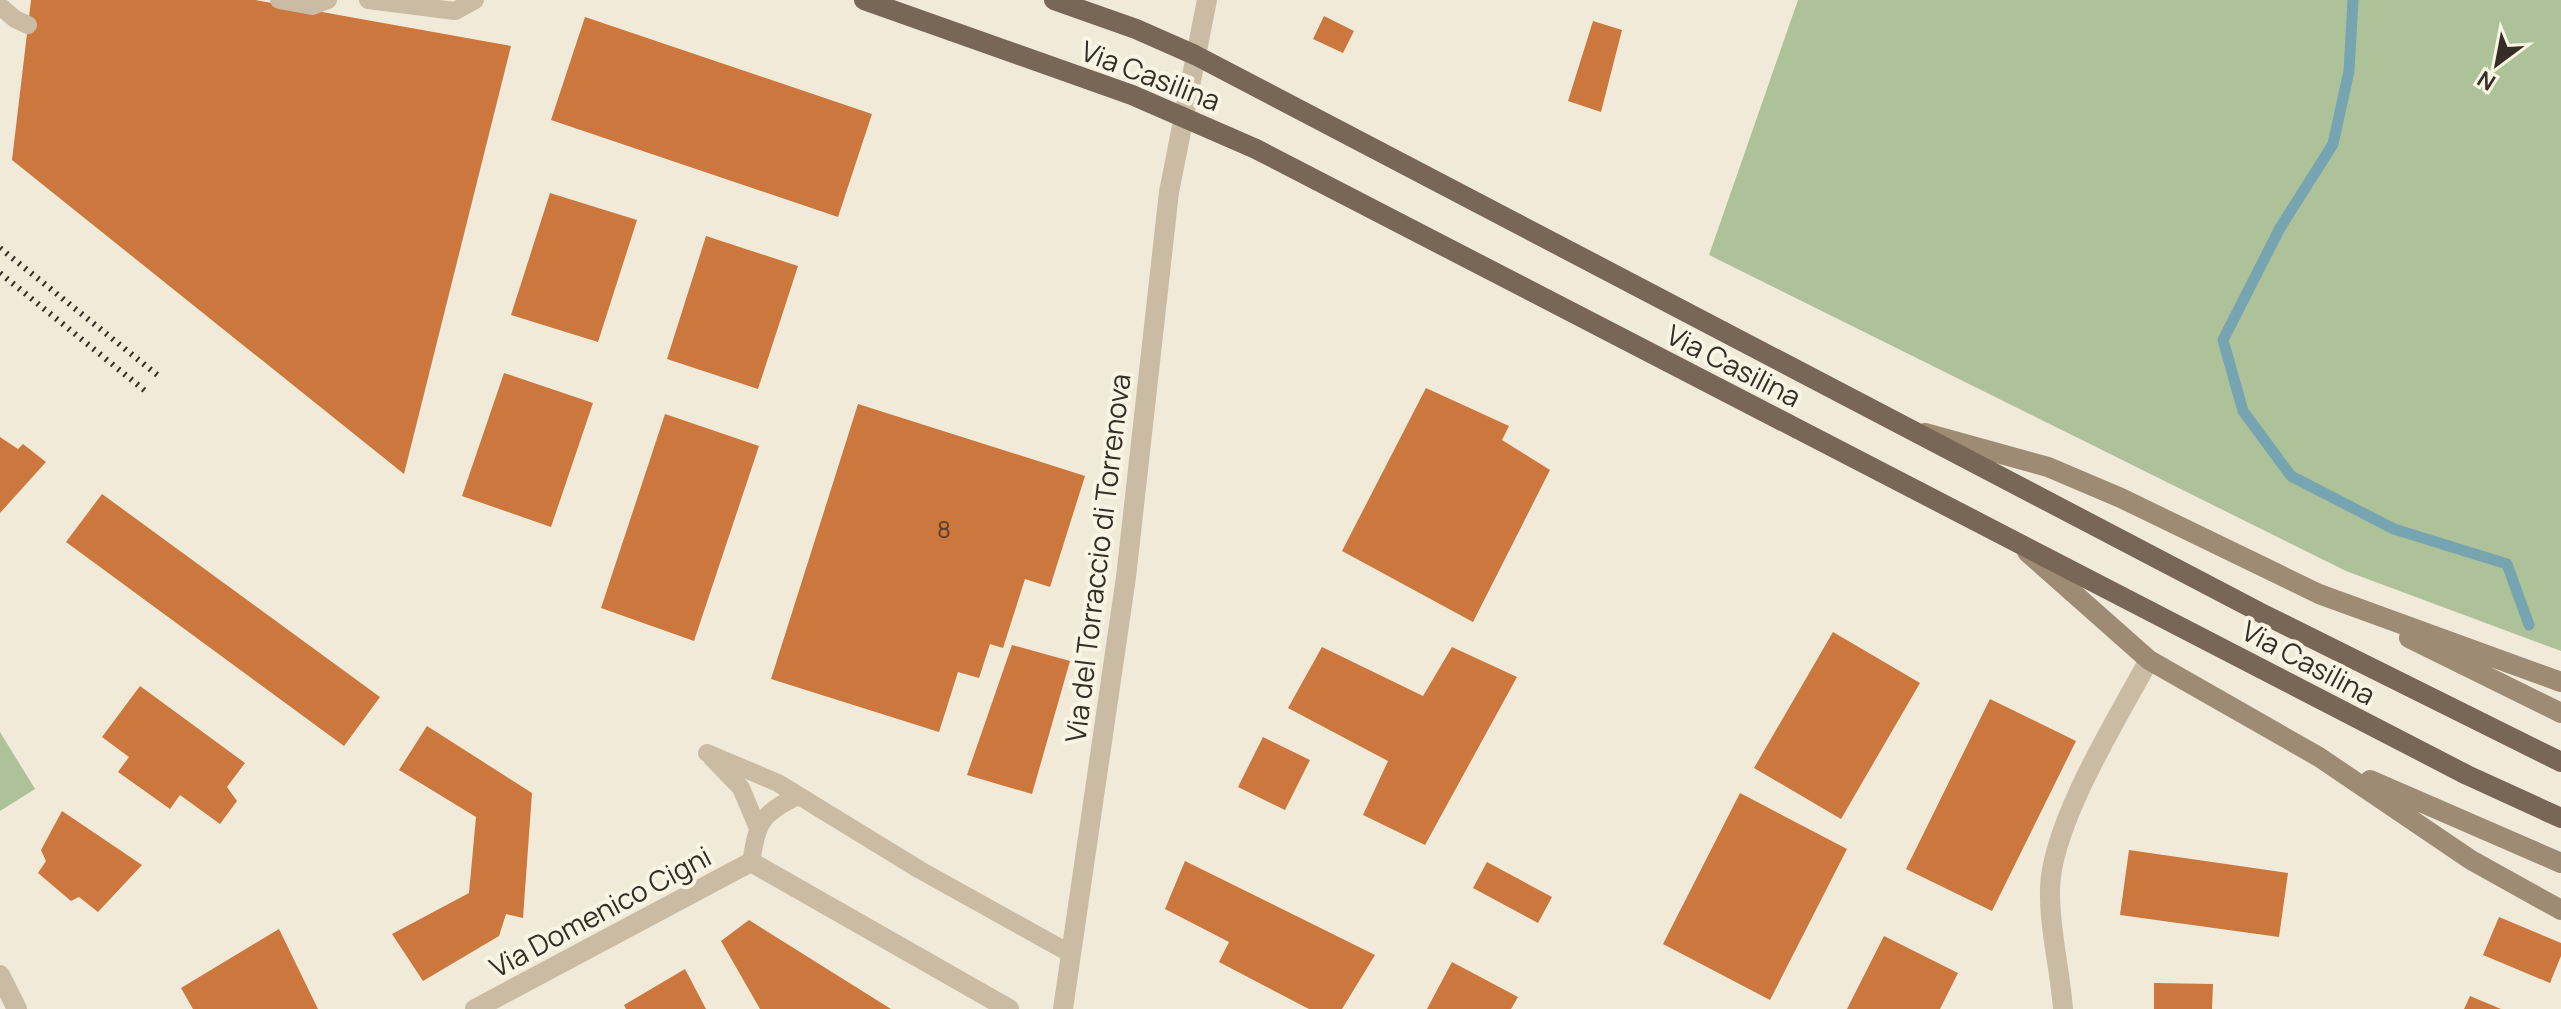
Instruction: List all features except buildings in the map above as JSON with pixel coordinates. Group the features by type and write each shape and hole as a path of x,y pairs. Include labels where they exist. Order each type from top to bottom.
{"main road":[{"name":"Via Casilina","path":"864,0 1184,115 2467,775 2561,818"},
{"name":"Via Casilina","path":"1054,0 1136,29 1195,55 2304,635 2561,762"},
{"path":"1906,429 2048,467 2121,498 2561,713"},
{"path":"2018,544 2149,660 2319,757 2471,860 2561,910"},
{"path":"2319,594 2561,682"},
{"path":"2319,757 2561,863"}],"street":[{"name":"Via del Torraccio di Torrenova","path":"1063,1009 1126,577 1165,221 1207,0"},
{"path":"2063,1009 2052,926 2050,887 2054,857 2076,800 2149,660"},
{"path":"751,862 1009,1009"},
{"name":"Via Domenico Cigni","path":"475,1009 751,862"},
{"path":"0,975 17,1009"}],"lane":[{"path":"279,0 312,6 328,0"},
{"path":"368,0 455,11 475,0"},
{"path":"0,6 28,25"},
{"path":"757,826 741,788 707,753 761,774 1071,954"},
{"path":"751,862 757,826 770,810 798,796"}],"green space":[{"path":"1798,0 2561,0 2561,651 2346,571 1709,255"},
{"path":"0,732 35,789 0,811"}],"waterway":[{"path":"2353,0 2349,71 2333,144 2280,228 2223,340 2243,411 2291,476 2394,529 2507,564 2529,625"}],"railway":[{"path":"0,248 161,378"},
{"path":"0,273 149,394"}]}
